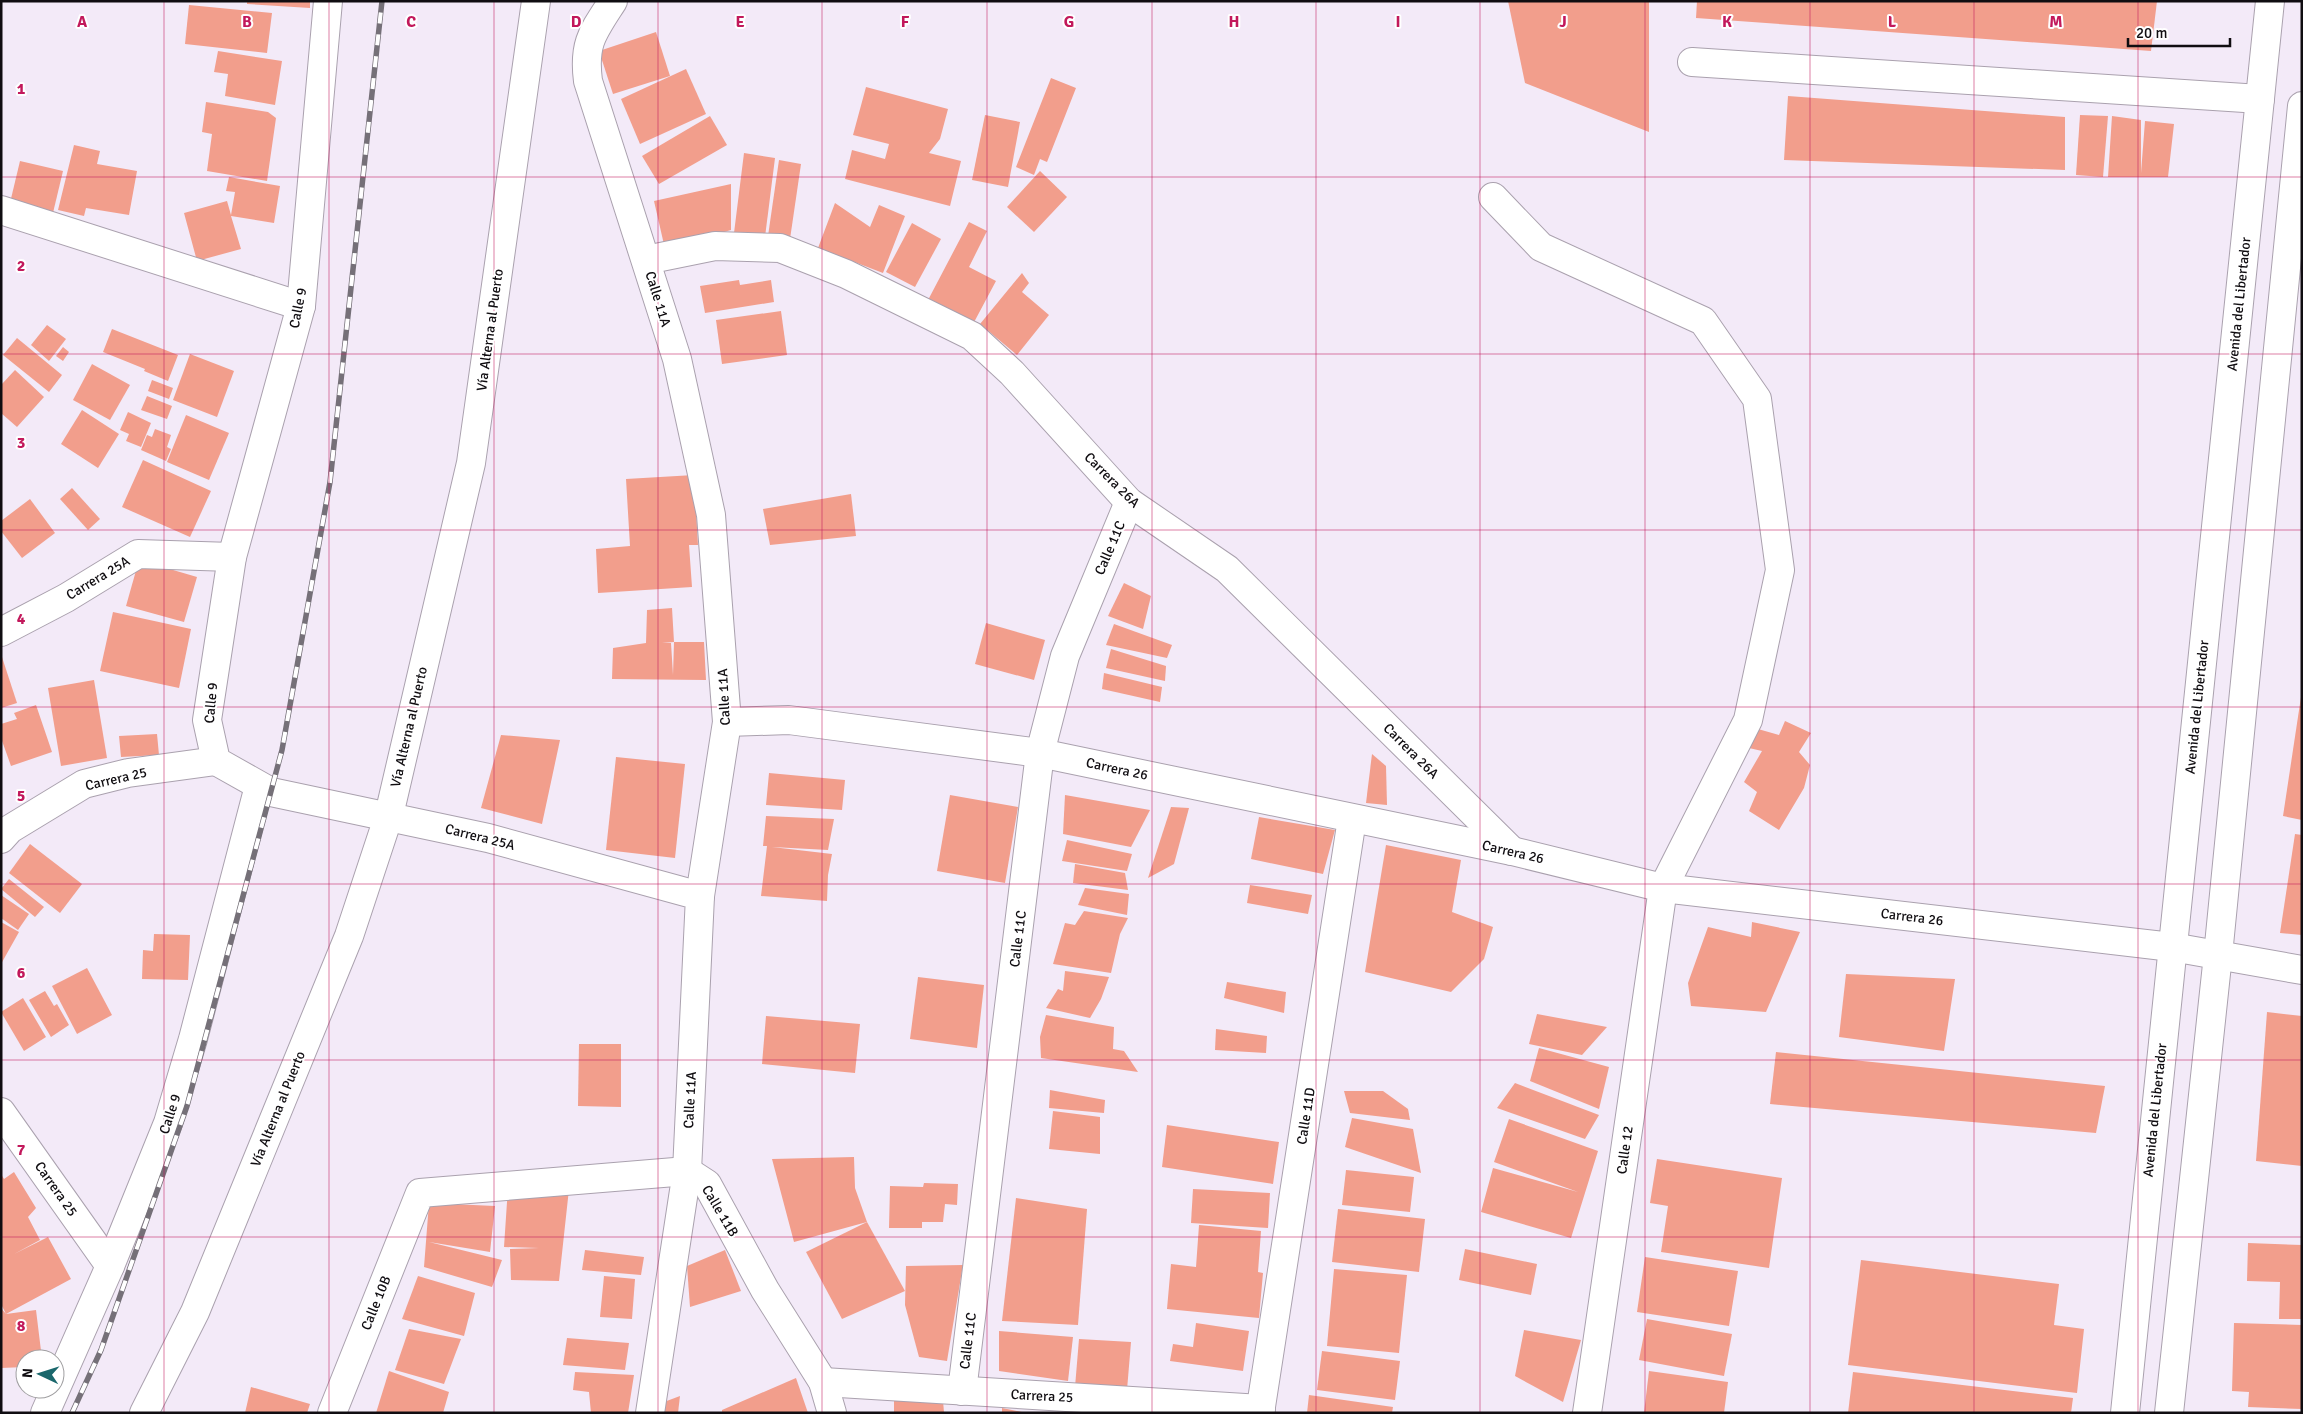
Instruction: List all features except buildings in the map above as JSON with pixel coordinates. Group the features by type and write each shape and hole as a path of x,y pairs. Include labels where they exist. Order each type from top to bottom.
{"street":[{"name":"Calle 9","path":"216,761 206,720 232,557 301,306 328,1"},
{"name":"Vía Alterna al Puerto","path":"144,1413 195,1312 345,945 389,815 471,463 536,1"},
{"name":"Calle 11A","path":"613,1 591,36 585,59 588,81 676,359 711,515 727,722 700,896 687,1171 650,1413"},
{"name":"Avenida del Libertador","path":"2124,1413 2270,1"},
{"path":"1692,62 2260,99"},
{"path":"2169,1413 2218,955 2302,106"},
{"name":"Calle 12","path":"1493,197 1542,247 1702,321 1757,399 1780,570 1748,720 1664,888 1587,1413"},
{"path":"1,210 301,306"},
{"name":"Carrera 26A","path":"646,260 715,246 780,248 846,274 972,336 1012,373 1129,502 1227,569 1512,850"},
{"name":"Calle 11C","path":"962,1391 1040,753 1065,656 1129,502"},
{"name":"Carrera 25A","path":"1,632 66,598 138,554 232,557"},
{"name":"Carrera 26","path":"727,722 788,720 1040,753 1352,819 1512,850 1664,888 2172,946 2302,970"},
{"path":"216,761 259,786"},
{"name":"Carrera 25","path":"1,839 10,830 84,784 128,773 216,761"},
{"name":"Calle 9","path":"45,1413 110,1266 168,1123 193,1039 259,786"},
{"name":"Carrera 25A","path":"259,786 271,792 389,815 488,838 700,896"},
{"name":"Calle 11D","path":"1260,1411 1352,819"},
{"name":"Carrera 25","path":"1,1112 110,1266"},
{"name":"Calle 10B","path":"332,1413 420,1193 687,1171"},
{"name":"Calle 11B","path":"687,1171 707,1184 765,1290 823,1382 832,1413"},
{"name":"Carrera 25","path":"823,1382 1260,1411"}],"railway":[{"path":"72,1413 101,1350 187,1106 282,750 330,482 382,1"}]}
